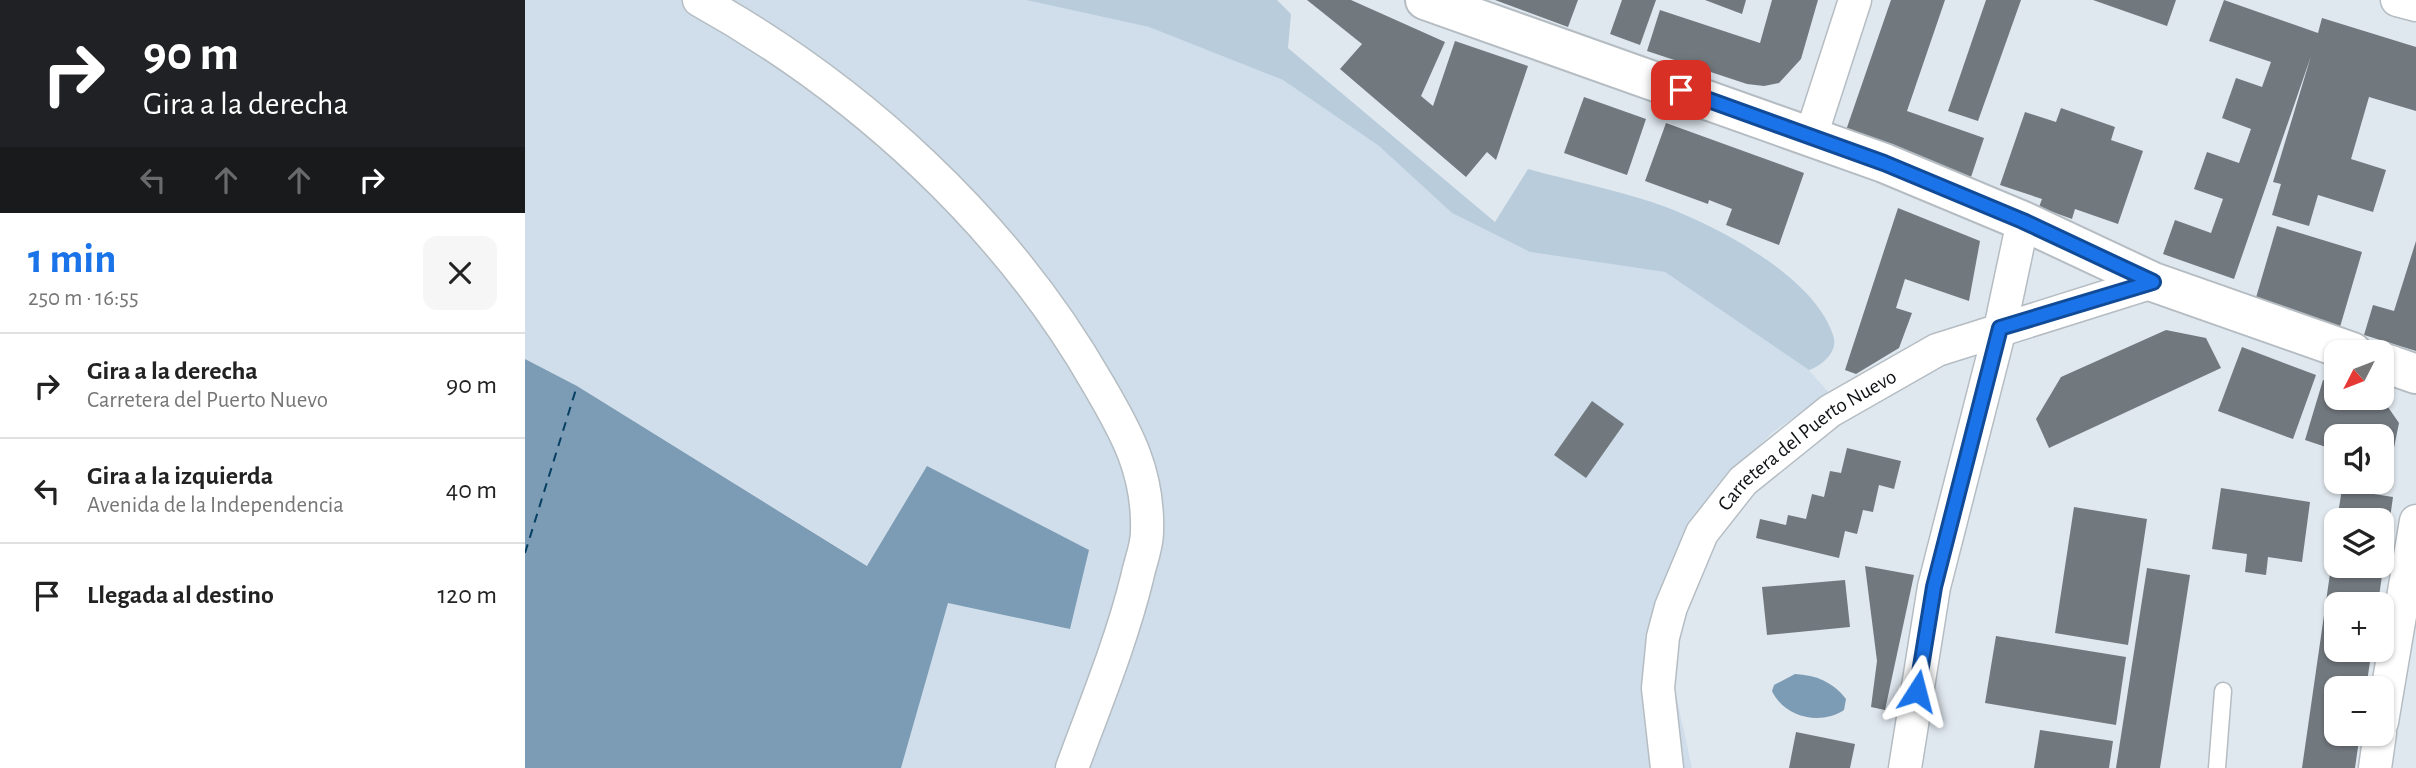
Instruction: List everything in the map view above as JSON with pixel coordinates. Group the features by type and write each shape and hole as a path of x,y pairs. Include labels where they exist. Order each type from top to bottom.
{"main road":[{"path":"1425,0 1811,136 2023,221 2153,282 2324,342"},
{"path":"2394,366 2416,374"}],"street":[{"path":"699,0 768,42 860,111 926,166 985,229 1053,313 1119,420 1143,474 1147,534 1127,617 1072,768"},
{"path":"1811,136 1855,0"},
{"path":"2397,0 2416,5"},
{"path":"1905,768 1934,587 2000,328 2023,221"},
{"name":"Carretera del Puerto Nuevo","path":"1667,768 1658,688 1663,637 1671,607 1702,533 1725,500 1743,481 1830,411 1937,350 2153,282"},
{"path":"2394,692 2403,670 2416,521"},
{"path":"2375,768 2378,746"}],"lane":[{"path":"2217,768 2223,691"}],"shaded area":[{"path":"525,0 1026,0 1149,27 1283,80 1379,146 1452,213 1530,252 1665,272 1809,370 1829,393 1773,432 1737,467 1681,569 1673,681 1692,768 901,768 948,602 1070,629 868,566 577,386 525,359"},
{"path":"1026,0 1277,0 1291,14 1288,48 1495,222 1528,169 1632,196 1673,210 1711,227 1753,251 1793,281 1824,316 1833,335 1832,352 1819,365 1809,370 1665,272 1530,252 1452,213 1379,146 1283,80 1149,27"},
{"path":"525,359 577,386 867,566 927,466 1089,550 1070,629 948,603 901,768 525,768"},
{"path":"1795,674 1817,678 1830,684 1846,699 1844,710 1835,715 1814,718 1794,713 1785,707 1772,691 1774,685"}],"building":[{"path":"1307,0 1351,0 1445,42 1421,96 1433,106 1455,41 1528,66 1496,160 1487,152 1466,177 1340,69 1362,44"},
{"path":"1495,0 1578,0 1568,27"},
{"path":"1622,0 1656,0 1640,45 1610,34"},
{"path":"1705,0 1746,0 1742,14"},
{"path":"1772,0 1818,0 1801,59 1779,83 1764,86 1747,84 1647,51 1660,10 1760,43"},
{"path":"1891,0 1945,0 1907,111 1984,138 1969,183 1843,139"},
{"path":"1986,0 2021,0 1978,121 1948,111"},
{"path":"2093,0 2176,0 2167,26"},
{"path":"2224,0 2318,33 2322,18 2416,47 2416,111 2369,97 2351,159 2386,170 2373,212 2318,195 2309,226 2272,215 2281,184 2273,182 2311,56 2234,279 2163,254 2175,220 2211,233 2223,199 2194,189 2207,152 2239,163 2251,129 2222,118 2236,78 2262,87 2271,62 2209,41"},
{"path":"1584,97 1646,119 1627,175 1564,153"},
{"path":"2061,108 2115,127 2111,140 2143,151 2118,224 2075,209 2072,219 2039,207 2042,199 2000,185 2025,112 2056,122"},
{"path":"1666,123 1804,173 1779,245 1726,225 1732,209 1709,200 1708,204 1645,181"},
{"path":"1898,208 1980,241 1969,301 1905,279 1896,308 1912,313 1899,348 1856,374 1845,370"},
{"path":"2277,226 2362,252 2340,327 2255,301"},
{"path":"2416,241 2416,351 2394,344 2394,340 2380,340 2364,335 2373,305 2394,311"},
{"path":"2166,330 2206,338 2221,368 2049,448 2036,419 2061,377"},
{"path":"2242,347 2316,375 2293,439 2218,411"},
{"path":"2323,380 2324,410 2390,410 2399,423 2394,448 2394,424 2324,424 2324,446 2305,440"},
{"path":"1592,401 1624,424 1586,478 1554,455"},
{"path":"1847,448 1901,461 1894,489 1879,485 1873,512 1863,510 1857,534 1845,531 1839,558 1756,538 1760,519 1786,525 1788,515 1806,519 1812,494 1824,497 1830,471 1841,473"},
{"path":"2221,488 2310,502 2302,562 2268,557 2266,575 2245,572 2247,554 2212,549"},
{"path":"2341,494 2393,497 2391,508 2339,508"},
{"path":"2074,507 2147,519 2128,645 2055,633"},
{"path":"1865,566 1914,575 1885,710 1871,707 1877,661"},
{"path":"2147,568 2190,575 2160,768 2116,768"},
{"path":"2329,578 2382,578 2380,592 2327,592"},
{"path":"1845,580 1850,627 1767,635 1762,587"},
{"path":"2324,615 2324,662 2370,662 2368,676 2324,676 2324,746 2358,746 2355,768 2302,768"},
{"path":"1996,636 2126,657 2116,725 1985,703"},
{"path":"2040,730 2113,741 2109,768 2034,768"},
{"path":"1796,732 1855,744 1850,768 1789,768"}],"ferry route":[{"path":"525,553 577,386"}],"route":[{"path":"1681,90 1884,163 2023,221 2153,282 2000,328 1934,587 1917,691"}]}
